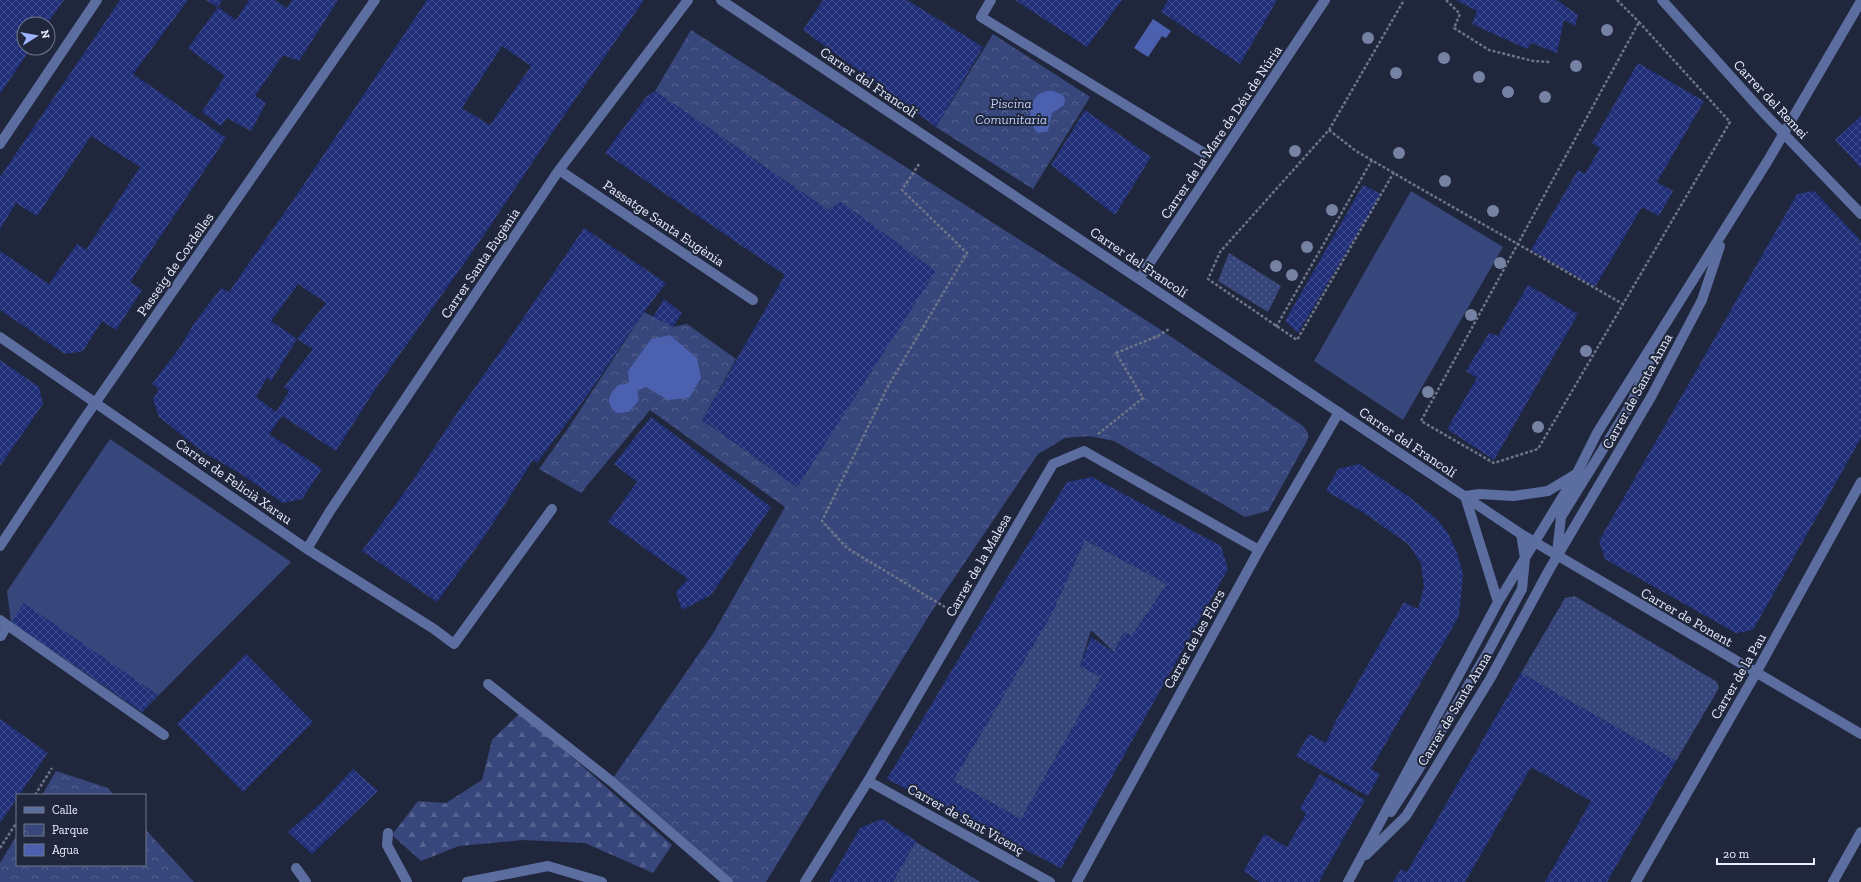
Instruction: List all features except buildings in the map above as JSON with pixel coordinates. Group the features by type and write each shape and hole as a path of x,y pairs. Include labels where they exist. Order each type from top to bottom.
{"street":[{"path":"0,144 97,0"},
{"name":"Passeig de Cordelles","path":"0,546 96,403 375,0"},
{"name":"Carrer Santa Eugènia","path":"307,549 330,511 559,170 688,0"},
{"name":"Carrer del Francolí","path":"721,0 1538,544"},
{"path":"991,0 980,17 1204,153"},
{"name":"Carrer de la Mare de Déu de Núria","path":"1139,279 1325,0"},
{"name":"Carrer del Remei","path":"1662,0 1784,134 1861,214"},
{"name":"Carrer de Santa Anna","path":"1348,882 1498,602 1525,558 1538,544 1598,433 1725,231 1784,134 1861,1"},
{"name":"Passatge Santa Eugènia","path":"559,170 753,300"},
{"name":"Carrer de Santa Anna","path":"1358,862 1406,816 1490,679 1557,557 1651,398 1702,300 1725,231"},
{"name":"Carrer de Santa Anna","path":"1557,557 1561,517 1631,404 1664,326"},
{"name":"Carrer de Felicià Xarau","path":"0,337 307,549 434,629 454,644 552,509"},
{"name":"Carrer de les Flors","path":"1077,882 1259,550 1340,412"},
{"name":"Carrer de la Malesa","path":"805,882 868,781 1054,464 1084,451 1259,550"},
{"path":"1498,602 1465,496 1480,494 1513,496 1548,491 1577,473"},
{"name":"Carrer de la Pau","path":"1636,882 1756,673 1861,482"},
{"name":"Carrer de Santa Anna","path":"1358,862 1417,772 1493,644 1522,589 1525,558 1521,534"},
{"name":"Carrer de Ponent","path":"1538,544 1557,557 1861,734"},
{"path":"1,636 3,622 164,735"},
{"path":"488,684 611,781 728,882"},
{"name":"Carrer de Sant Vicenç","path":"868,781 1050,882"},
{"path":"1833,882 1861,832"},
{"path":"388,833 388,845 407,882"},
{"path":"467,882 548,866 602,882"},
{"path":"296,868 306,882"}],"path":[{"path":"1394,172 1297,340 1208,279 1220,252 1329,130 1404,0"},
{"path":"1446,0 1460,14 1454,28 1489,50 1533,61 1551,62"},
{"path":"1616,0 1639,22 1730,122 1538,449 1494,463 1422,421 1639,22"},
{"path":"1329,130 1356,151 1517,245 1623,304"},
{"path":"1276,327 1372,160"},
{"path":"919,164 902,190 967,253 887,388 822,521 847,548 950,610"},
{"path":"1096,436 1143,398 1116,353 1158,336 1169,329"},
{"path":"36,794 52,768"},
{"path":"0,848 16,824"}],"green space":[{"path":"691,30 1158,328 1303,426 1308,433 1308,439 1268,511 1245,517 1114,441 1089,436 1065,438 1038,454 930,614 766,882 728,882 611,781 714,632 785,507 650,410 581,493 539,469 567,430 644,312 673,327 687,324 736,359 702,420 797,487 935,271 841,202 828,210 655,91"},
{"name":"Piscina Comunitaria","path":"993,34 1090,97 1033,189 936,127"},
{"path":"1411,191 1503,247 1403,420 1314,361"},
{"path":"1229,253 1281,286 1268,312 1218,281"},
{"path":"110,439 291,562 142,712 11,622 7,591"},
{"path":"1085,540 1167,584 1132,635 1123,633 1114,652 1091,630 1080,666 1101,677 1021,819 953,781 1051,615"},
{"path":"1575,596 1717,682 1719,688 1676,761 1521,673 1565,598"},
{"path":"521,712 672,845 653,873 585,843 523,840 459,846 421,861 392,835 418,801 446,803 482,780 492,740"},
{"path":"56,771 108,788 113,794 43,794"},
{"path":"146,830 194,882 0,882 0,863 16,837 16,866 146,866"},
{"path":"916,842 980,882 893,882"}],"water":[{"path":"1153,19 1171,31 1166,38 1162,36 1148,57 1134,48"},
{"path":"1047,91 1053,91 1063,95 1065,100 1064,105 1052,113 1048,131 1038,133 1032,125 1030,114 1032,103 1038,95"},
{"path":"670,335 697,358 701,378 689,398 668,400 646,387 637,391 639,400 629,412 616,413 609,402 612,393 618,385 629,383 628,371 651,339"}]}
